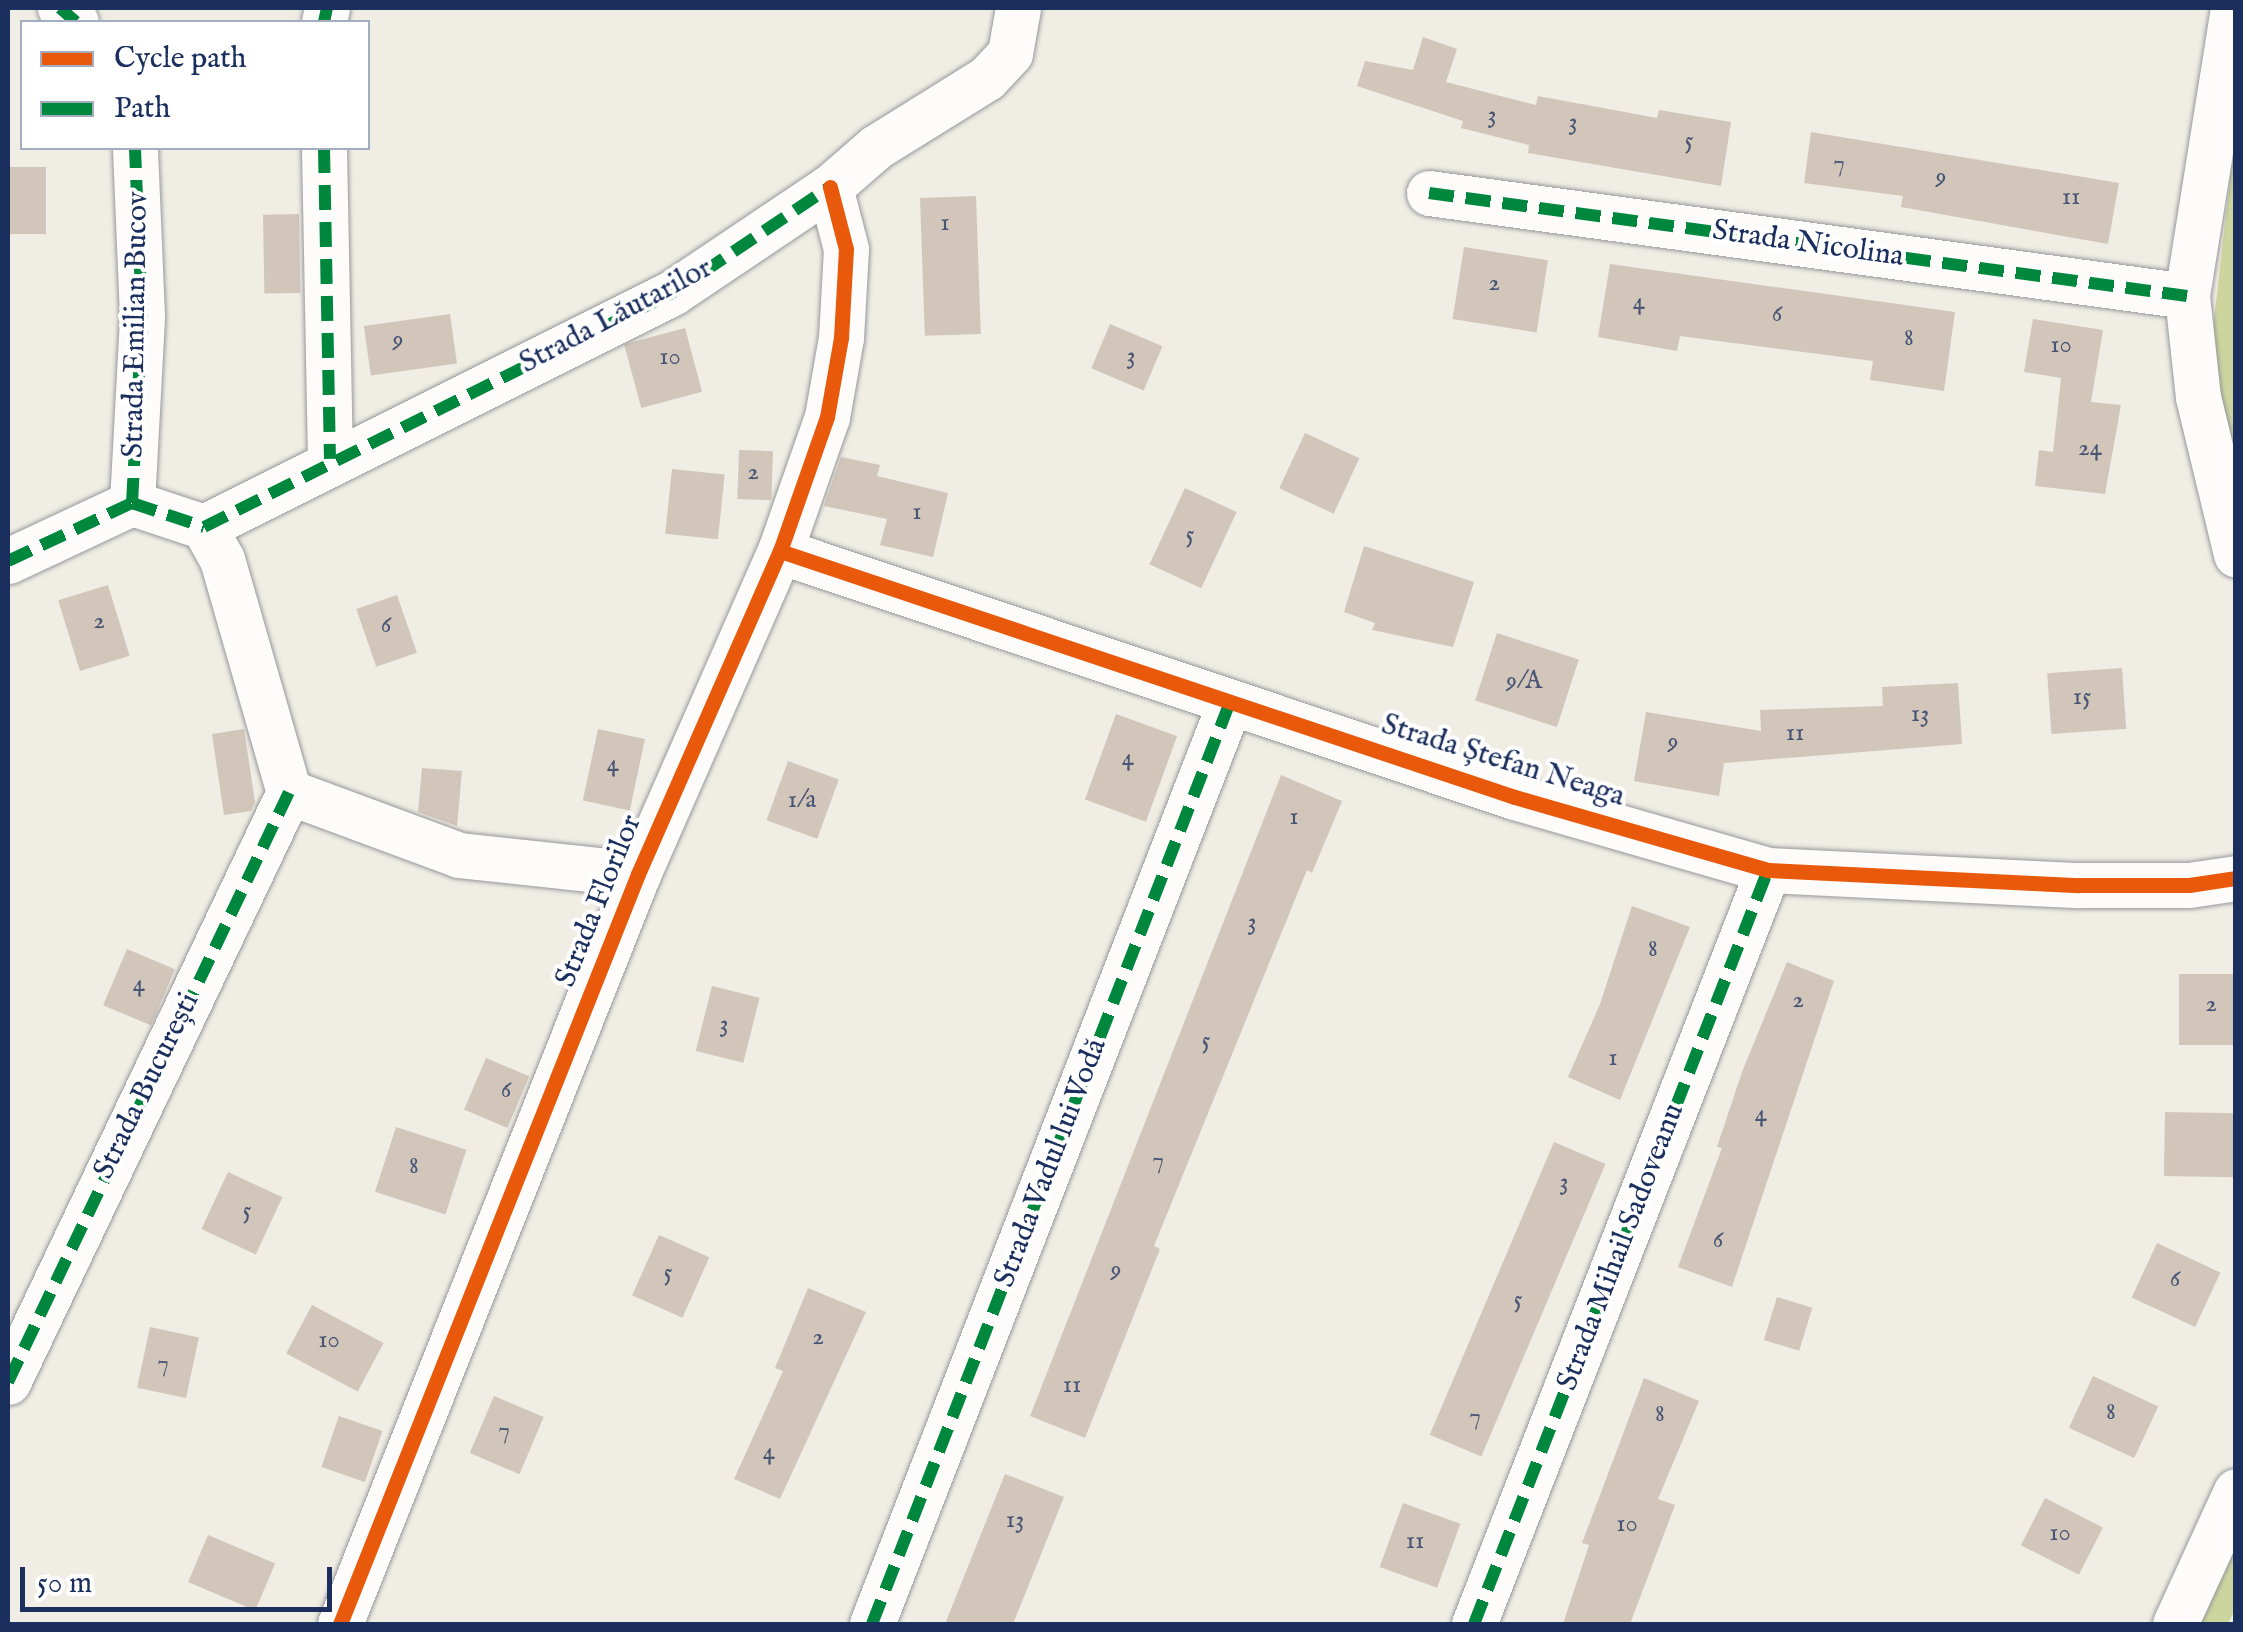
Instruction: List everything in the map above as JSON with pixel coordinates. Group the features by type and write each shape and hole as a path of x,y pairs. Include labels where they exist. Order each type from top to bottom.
{"street":[{"name":"Strada Lăutarilor","path":"204,527 330,459 672,293 830,187 876,147 987,78 1010,54 1018,8"},
{"path":"2233,8 2188,296 2198,396 2236,554"},
{"name":"Strada Emilian Bucov","path":"132,503 142,316 135,150"},
{"path":"324,150 330,459"},
{"name":"Strada Florilor","path":"340,1624 638,874 780,551 827,417 841,338 846,249 830,187"},
{"name":"Strada Nicolina","path":"1429,193 2188,296"},
{"path":"8,561 132,503 204,527 222,558 289,792 459,854 638,874"},
{"name":"Strada Ștefan Neaga","path":"780,551 1515,797 1768,870 2079,886 2236,878"},
{"name":"Strada Vadul lui Vodă","path":"872,1624 1230,702"},
{"name":"Strada București","path":"8,1382 289,792"},
{"name":"Strada Mihail Sadoveanu","path":"1474,1624 1768,870"},
{"path":"2175,1624 2236,1490"}],"green space":[{"path":"2235,135 2235,484 2212,338"},
{"path":"2235,1542 2235,1610 2228,1624 2196,1624"}],"building":[{"path":"1423,37 1457,49 1446,82 1536,105 1538,96 1657,118 1659,110 1731,122 1721,186 1528,153 1529,145 1461,128 1463,121 1357,86 1365,61 1413,70"},
{"path":"1811,132 2119,183 2108,244 1901,207 1903,196 1804,183"},
{"path":"8,167 46,167 46,234 8,234"},
{"path":"976,196 981,334 925,336 920,198"},
{"path":"299,214 300,293 264,294 263,215"},
{"path":"1464,247 1548,260 1537,332 1453,319"},
{"path":"1610,264 1955,312 1944,391 1870,380 1873,361 1680,336 1677,351 1598,337"},
{"path":"450,314 457,364 371,376 364,326"},
{"path":"2033,319 2103,330 2091,402 2121,405 2105,494 2035,486 2039,450 2053,452 2061,378 2024,372"},
{"path":"1110,324 1162,346 1144,390 1091,368"},
{"path":"685,328 702,392 641,408 624,344"},
{"path":"1305,433 1359,458 1334,514 1279,488"},
{"path":"739,450 773,451 771,500 737,499"},
{"path":"841,457 880,465 877,476 948,493 933,557 880,545 887,519 824,506"},
{"path":"672,469 725,475 718,539 665,534"},
{"path":"1185,488 1237,512 1201,588 1150,564"},
{"path":"1364,546 1474,582 1453,647 1372,630 1375,623 1344,612"},
{"path":"108,585 130,656 80,671 58,600"},
{"path":"397,595 417,653 376,667 356,609"},
{"path":"1497,633 1579,660 1557,727 1475,701"},
{"path":"2122,668 2126,729 2051,734 2047,673"},
{"path":"1958,683 1962,744 1724,763 1719,796 1634,781 1646,712 1761,731 1760,710 1883,706 1882,687"},
{"path":"1116,714 1177,736 1146,822 1085,800"},
{"path":"244,729 255,802 251,811 224,815 212,734"},
{"path":"598,729 645,739 630,810 583,800"},
{"path":"788,761 839,779 817,839 766,820"},
{"path":"422,768 462,771 457,826 418,812"},
{"path":"1281,775 1342,801 1312,873 1307,870 1154,1246 1160,1249 1085,1438 1030,1416"},
{"path":"1632,906 1690,927 1620,1100 1568,1077 1600,1004"},
{"path":"127,949 175,969 151,1025 103,1005"},
{"path":"1787,962 1834,981 1732,1287 1678,1267 1722,1148 1717,1147 1742,1072"},
{"path":"2179,974 2236,974 2236,1045 2179,1045"},
{"path":"712,986 760,998 743,1063 696,1051"},
{"path":"486,1058 529,1076 507,1128 464,1110"},
{"path":"2165,1112 2236,1113 2235,1177 2164,1176"},
{"path":"396,1127 466,1150 445,1215 375,1192"},
{"path":"1554,1142 1606,1164 1481,1457 1430,1435"},
{"path":"228,1172 282,1197 256,1254 201,1229"},
{"path":"659,1235 709,1257 682,1318 632,1295"},
{"path":"2157,1243 2220,1273 2195,1327 2132,1297"},
{"path":"808,1288 866,1312 780,1499 734,1479 783,1371 775,1368"},
{"path":"1777,1297 1812,1308 1799,1351 1764,1340"},
{"path":"312,1305 384,1343 358,1392 286,1354"},
{"path":"150,1327 199,1337 186,1398 137,1388"},
{"path":"2093,1376 2158,1406 2134,1458 2069,1428"},
{"path":"1644,1378 1699,1401 1658,1499 1675,1505 1630,1624 1563,1624 1589,1545 1582,1543"},
{"path":"494,1396 544,1417 519,1474 470,1453"},
{"path":"339,1416 382,1431 365,1482 321,1467"},
{"path":"1005,1474 1064,1497 1013,1624 945,1624"},
{"path":"2045,1498 2103,1528 2079,1575 2021,1545"},
{"path":"1403,1503 1460,1524 1437,1588 1380,1567"},
{"path":"208,1535 275,1564 255,1610 188,1582"}],"marked path":[{"path":"60,8 74,20"},
{"path":"324,20 327,8"},
{"path":"132,503 142,316 135,150"},
{"path":"324,150 330,459"},
{"path":"8,561 132,503 204,527 672,293 830,187"},
{"path":"1429,193 2187,296"},
{"path":"872,1624 1230,702"},
{"path":"8,1382 289,792"},
{"path":"1474,1624 1768,870"}],"cycle path":[{"path":"340,1624 638,874 780,551 827,417 841,338 846,249 830,187"},
{"path":"780,551 1515,797 1768,870 2079,885 2189,885 2236,878"}]}
